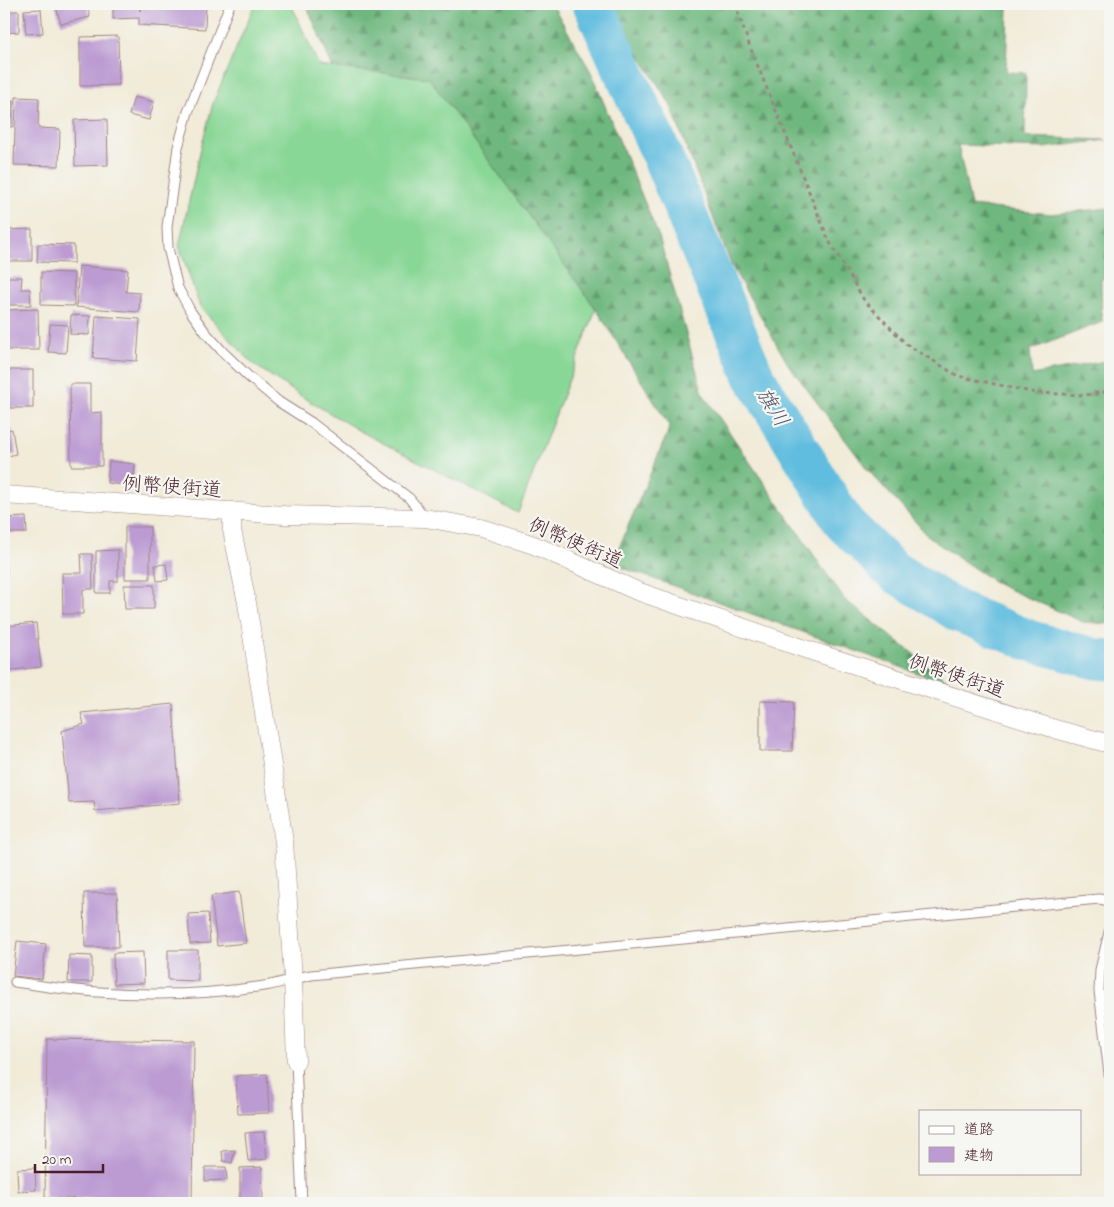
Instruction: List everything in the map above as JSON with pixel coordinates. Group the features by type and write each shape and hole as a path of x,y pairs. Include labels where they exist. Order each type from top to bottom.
{"street":[{"name":"例幣使街道","path":"4,495 284,515 425,518 481,528 534,545 646,594 818,653 1054,729 1110,744"},
{"path":"232,511 232,530 247,603 284,842 293,978 296,1061"}],"lane":[{"path":"230,4 188,112 178,147 168,227 168,248 178,288 191,312 206,333 242,371 279,402 312,423 409,498 425,518"},
{"path":"15,982 58,989 135,994 206,991 271,984 311,975 1099,899 1110,900"},
{"path":"1110,928 1100,970 1099,991 1110,1082"},
{"path":"296,1061 302,1203"}],"path":[{"path":"735,4 750,47 829,241 864,300 906,344 958,376 1036,393 1085,395 1110,391"}],"green space":[{"path":"255,4 291,4 319,66 429,78 596,309 518,513 358,430 301,396 253,364 200,307 179,246 213,103"},
{"path":"306,4 552,4 591,72 659,237 703,394 844,599 954,686 612,564 670,427 596,309 429,78 333,68"},
{"path":"614,4 998,4 998,7 1008,9 1006,72 1026,73 1025,137 1106,140 1043,148 958,145 971,206 1051,214 1110,208 1110,277 1101,279 1102,322 1030,350 1032,375 1110,360 1110,624 1083,622 999,585 931,539 868,470 788,364 732,267 670,104 624,31"}],"building":[{"path":"55,4 87,4 90,17 61,24"},
{"path":"113,4 139,4 140,11 140,4 206,4 205,29 139,25 139,18 113,19"},
{"path":"41,9 43,33 26,34 24,10"},
{"path":"4,11 19,11 19,32 4,33"},
{"path":"118,36 119,85 80,86 80,37"},
{"path":"16,97 39,98 38,128 60,129 59,166 14,165"},
{"path":"134,97 154,102 149,120 129,115"},
{"path":"4,100 13,100 13,127 4,126"},
{"path":"107,119 108,165 75,166 74,120"},
{"path":"32,229 32,261 4,261 4,230"},
{"path":"38,244 74,245 74,263 37,262"},
{"path":"79,266 128,270 126,292 140,293 139,312 76,307"},
{"path":"41,272 74,273 74,306 41,305"},
{"path":"4,277 22,277 21,289 30,289 31,305 4,305"},
{"path":"38,309 39,350 4,350 4,310"},
{"path":"71,315 90,316 89,335 70,334"},
{"path":"96,316 140,319 137,361 93,358"},
{"path":"50,324 68,325 66,353 48,352"},
{"path":"4,370 33,370 33,408 4,408"},
{"path":"70,384 90,384 90,413 102,412 102,466 71,466"},
{"path":"12,429 16,454 4,457 4,431"},
{"path":"109,461 135,464 133,486 107,483"},
{"path":"26,517 27,533 4,533 4,518"},
{"path":"125,527 150,527 150,579 125,579"},
{"path":"118,550 118,581 110,581 110,593 96,593 96,551"},
{"path":"81,554 92,554 93,589 83,589 83,614 63,614 62,573 82,573"},
{"path":"166,564 168,580 157,581 155,565"},
{"path":"4,569 7,569 5,598 4,598"},
{"path":"124,585 154,585 154,609 125,609"},
{"path":"36,623 41,667 4,671 4,626"},
{"path":"760,701 794,702 792,751 760,751"},
{"path":"173,704 180,803 95,811 94,802 69,803 62,731 84,724 81,713"},
{"path":"239,892 246,943 217,946 211,896"},
{"path":"84,893 117,893 119,947 85,947"},
{"path":"208,913 210,943 190,944 188,914"},
{"path":"17,941 46,944 42,979 13,976"},
{"path":"168,950 198,950 198,981 168,980"},
{"path":"143,952 144,983 114,984 113,953"},
{"path":"69,955 92,956 92,982 68,982"},
{"path":"47,1039 194,1041 192,1200 45,1198"},
{"path":"267,1074 269,1113 238,1114 236,1076"},
{"path":"264,1132 267,1159 248,1161 245,1133"},
{"path":"235,1150 232,1163 223,1161 222,1151"},
{"path":"205,1167 226,1167 227,1180 205,1181"},
{"path":"262,1167 263,1201 240,1201 240,1168"},
{"path":"35,1168 36,1190 18,1191 17,1169"}],"waterway":[{"name":"旗川","path":"593,4 658,146 754,376 844,523 893,571 959,612 1031,641 1096,659 1110,660"}]}
